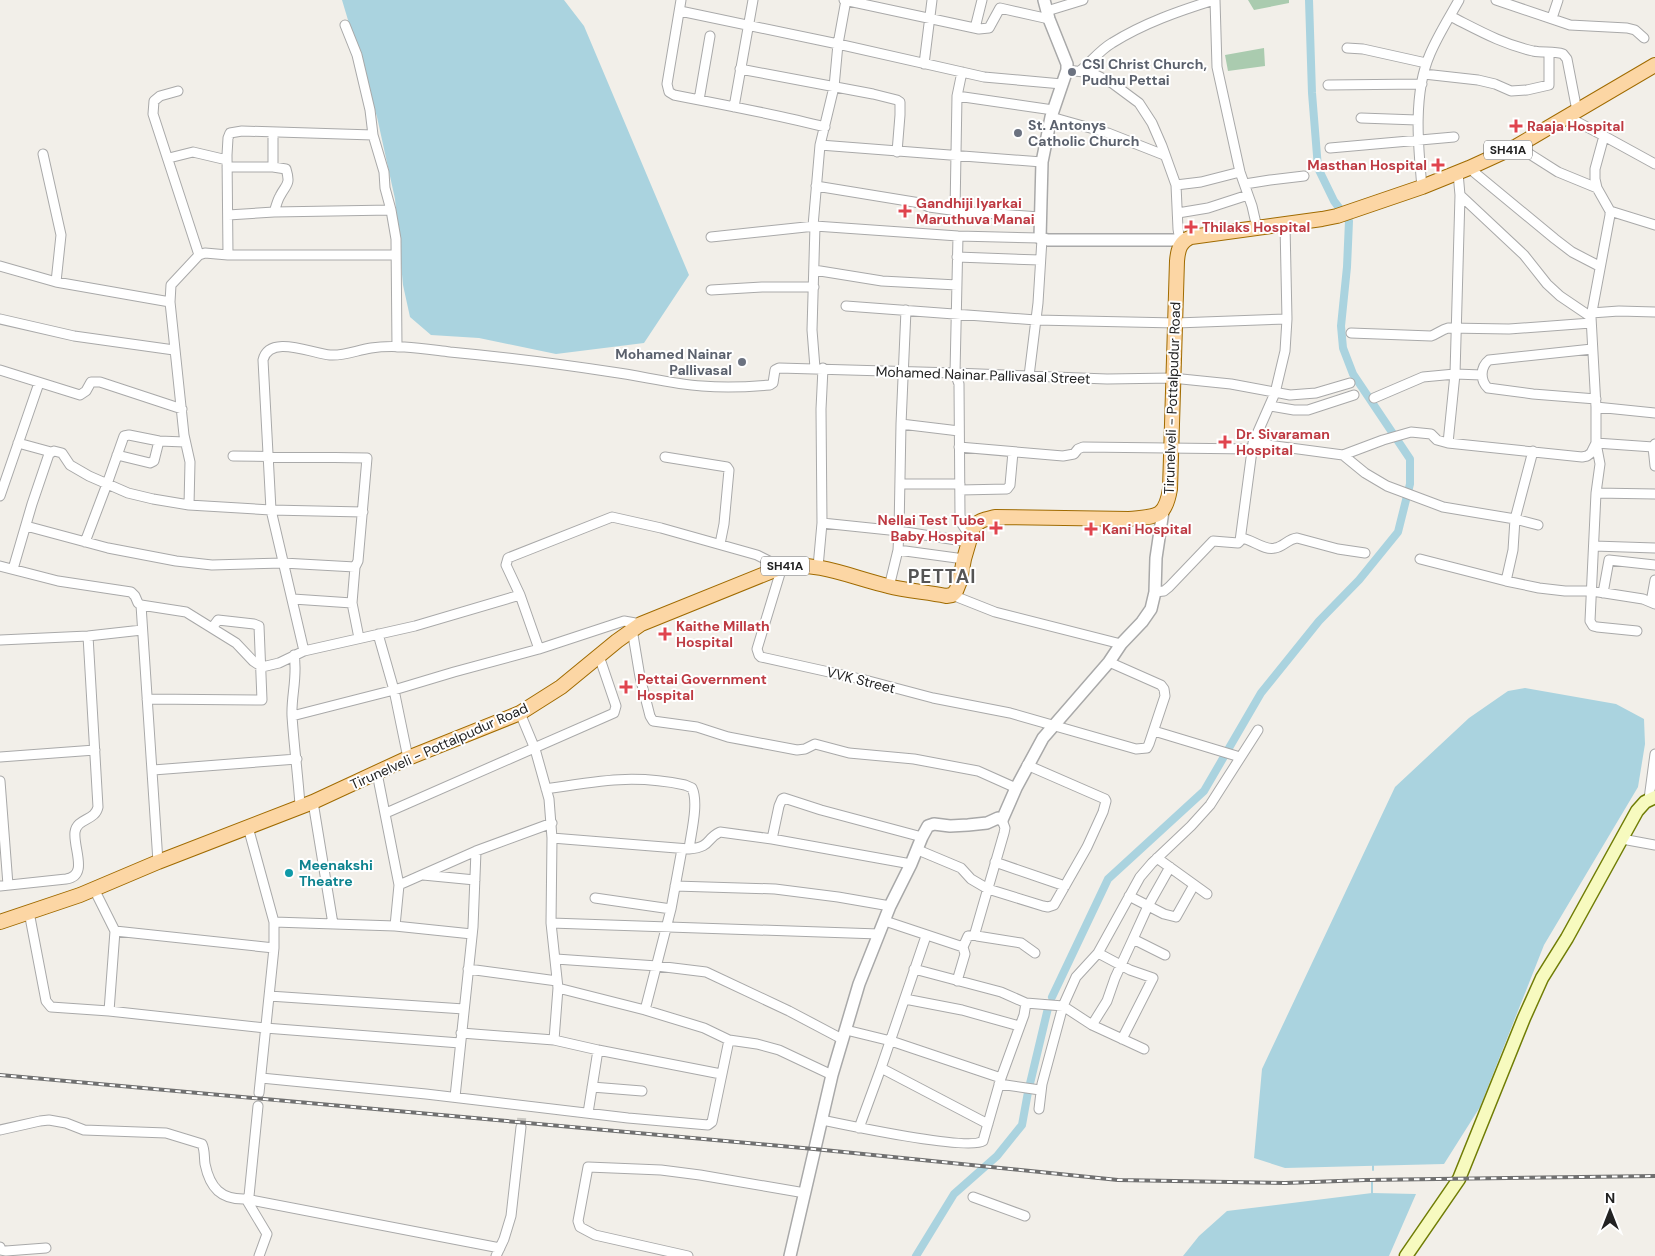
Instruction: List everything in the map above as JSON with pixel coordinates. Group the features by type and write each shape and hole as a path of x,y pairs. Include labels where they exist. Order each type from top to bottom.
{"main road":[{"name":"SH41A","path":"1183,241 1191,237 1284,225 1343,214 1422,187 1464,171 1517,146 1655,65"},
{"name":"Tirunelveli - Pottalpudur Road","path":"0,922 94,889 306,804 408,758 520,713 561,687 636,627 778,568 794,565 818,567 890,587 946,596 956,592 970,539 976,524 984,519 995,517 1129,519 1151,517 1163,511 1167,505 1170,489 1177,261 1178,251 1183,241"},
{"path":"1406,1256 1459,1180 1542,978 1567,938 1636,811 1652,798"}],"street":[{"path":"681,0 667,89 669,92 825,127"},
{"path":"734,107 753,0"},
{"path":"818,567 822,523 821,409 819,368 812,330 814,226 820,145 834,87 845,0 881,4 929,18 984,29 989,28 1000,8 1047,10 1083,0"},
{"path":"924,64 932,0"},
{"path":"975,28 982,0"},
{"path":"1080,71 1111,43 1143,26 1169,14 1214,0 1217,67 1240,172 1257,228"},
{"path":"1422,187 1417,120 1426,63 1437,38 1459,0"},
{"path":"1496,0 1570,25 1627,28 1635,30 1644,38"},
{"path":"1552,18 1558,0"},
{"path":"1029,376 1036,320 1040,260 1042,162 1052,114 1067,70 1066,58 1047,10"},
{"path":"680,11 984,77 1062,84"},
{"path":"1450,16 1494,39 1534,52 1560,53 1567,59 1571,113 1604,136 1655,164"},
{"path":"304,651 271,510 263,360 269,349 286,346 329,355 342,355 371,348 397,347 396,239 385,188 384,172 373,135 370,110 357,55 345,25"},
{"path":"699,100 710,36"},
{"path":"1347,48 1363,49 1426,63"},
{"path":"1424,74 1478,80 1495,84 1510,91 1527,90 1549,85 1549,53"},
{"path":"740,69 874,94 900,102 897,152"},
{"path":"1067,70 1092,73 1112,83 1139,103 1152,123 1176,185 1179,232 1183,241"},
{"path":"955,211 957,96 962,72"},
{"path":"1328,85 1422,84"},
{"path":"178,91 160,96 154,101 152,108 199,255"},
{"path":"957,96 1052,114 1164,155"},
{"path":"1361,118 1417,120"},
{"path":"228,254 227,164 228,138 230,133 235,131 373,135"},
{"path":"273,132 273,167"},
{"path":"1604,136 1595,170 1597,188 1610,212 1591,318 1596,403 1596,443 1600,459 1596,493 1590,618 1593,626 1637,631"},
{"path":"1330,148 1454,137"},
{"path":"820,145 1042,162"},
{"path":"1517,146 1558,172 1597,188"},
{"path":"169,158 193,152 227,164 286,169 288,177 287,186 280,196 274,212"},
{"path":"43,154 60,235 56,282"},
{"path":"1448,443 1455,374 1460,195 1464,171 1572,252 1600,266"},
{"path":"1176,185 1201,182 1240,172"},
{"path":"1245,184 1304,176"},
{"path":"816,186 920,203 929,207 955,211 1040,217"},
{"path":"1178,213 1208,208 1248,195"},
{"path":"1460,195 1524,255 1547,284 1560,296 1591,318"},
{"path":"228,215 274,212 391,210"},
{"path":"1610,212 1655,225"},
{"path":"1155,592 1164,591 1169,587 1213,541 1238,543 1241,538 1253,446 1276,393 1283,365 1286,319 1284,225"},
{"path":"711,237 814,226 958,236 1183,241"},
{"path":"958,236 956,373 959,384 961,520 970,539"},
{"path":"189,505 190,462 174,350 170,302 171,285 199,255 205,253 395,256"},
{"path":"957,257 1040,260"},
{"path":"0,266 56,282 170,302"},
{"path":"814,270 882,281 957,286"},
{"path":"711,290 762,287 814,287"},
{"path":"846,306 1036,320 1176,324 1286,319"},
{"path":"890,587 898,550 901,484 900,424 906,310"},
{"path":"1350,332 1431,336 1442,330 1456,328 1510,329 1591,318 1619,310 1655,312"},
{"path":"0,319 74,336 174,350"},
{"name":"Mohamed Nainar Pallivasal Street","path":"397,347 612,372 694,384 725,386 770,385 773,383 775,370 779,368 1107,380 1172,378 1231,384 1290,395 1306,394 1350,383"},
{"path":"1592,349 1488,360 1484,364 1483,384 1488,388 1655,413"},
{"path":"0,370 80,394 86,391 91,382 100,382 182,409"},
{"path":"1374,398 1415,380 1455,374 1482,375"},
{"path":"0,496 39,383"},
{"path":"1270,406 1308,410 1320,408 1354,395"},
{"path":"900,424 959,431"},
{"path":"959,447 1063,456 1074,454 1083,447 1170,448 1253,446 1343,455 1400,434 1411,432 1431,434 1437,440 1448,443 1582,457 1588,456 1596,443"},
{"path":"84,542 124,436 129,435 159,441 186,442"},
{"path":"117,455 145,462 154,461 159,441"},
{"path":"18,443 62,453 70,465 89,476 136,495 189,505 271,510 363,512"},
{"path":"1596,443 1654,445 1655,466"},
{"path":"1506,581 1513,550 1515,519 1533,451"},
{"path":"13,569 51,452"},
{"path":"901,484 1007,489 1010,485 1013,452"},
{"path":"234,456 268,455 367,458 358,561 355,567 352,603 359,638"},
{"path":"1343,455 1373,478 1399,491 1415,495 1443,507 1515,519 1538,525"},
{"path":"665,457 727,467 729,470 724,524 720,544"},
{"path":"1596,493 1655,494"},
{"path":"976,935 976,929 1005,828 1002,820 1027,765 1043,738 1148,614 1155,592 1156,558 1163,511"},
{"path":"540,649 520,595 506,565 508,558 607,518 627,520 720,544 769,560 778,568"},
{"path":"822,523 970,539"},
{"path":"26,526 108,548 176,561 230,565 283,563 355,567"},
{"path":"1241,538 1270,548 1276,548 1296,538 1338,549 1365,553"},
{"path":"1594,546 1655,548"},
{"path":"898,550 964,559"},
{"path":"1420,559 1506,581 1565,591 1592,592 1643,599 1653,603 1655,580"},
{"path":"1603,594 1609,560 1655,565"},
{"path":"0,566 58,581 131,592 141,605 186,612 236,643 262,667"},
{"name":"VVK Street","path":"778,568 757,649 761,657 864,680 933,698 1010,713 1054,725"},
{"path":"262,667 279,663 304,651 415,626 520,595"},
{"path":"952,595 995,612 1121,644"},
{"path":"293,599 352,603"},
{"path":"141,605 158,862"},
{"path":"147,698 262,700 259,626 221,620 216,622 212,628"},
{"path":"292,716 394,690 540,649 624,622 636,627 640,677 653,721 697,728 728,737 789,749 799,750 815,744 849,754 914,760 978,771 1016,788"},
{"path":"0,640 88,636 142,630"},
{"path":"378,634 394,690 408,758"},
{"path":"0,780 4,886 66,879 77,875 79,862 76,830 79,823 94,816 98,807 88,636"},
{"path":"294,655 296,667 292,716 297,759 333,924"},
{"path":"386,813 609,716 616,710 615,701 599,656"},
{"path":"1054,725 1141,749 1146,748 1150,744 1164,700 1164,689 1161,685 1109,662"},
{"path":"520,713 535,749 549,799 552,823 551,923 558,985 554,1040"},
{"path":"1154,730 1240,757"},
{"path":"1039,1109 1038,1090 1063,1006 1076,977 1098,953 1140,877 1210,805 1258,730"},
{"path":"0,757 94,750"},
{"path":"1652,798 1655,754"},
{"path":"153,770 297,759"},
{"path":"918,850 961,868 971,879 988,888 1048,906 1054,904 1087,847 1106,801 1105,798 1027,765"},
{"path":"377,773 399,885 395,926"},
{"path":"546,789 608,779 635,778 685,785 692,788 694,793 694,812 645,1010"},
{"path":"772,839 779,806 784,798 820,810 922,838"},
{"path":"790,1256 832,1074 859,984 890,906 922,838 928,826 934,824 950,826 968,825 987,823 998,818 1002,820"},
{"path":"399,885 476,851 552,823"},
{"path":"248,827 274,922 274,948 259,1093"},
{"path":"552,838 686,849 703,847 720,832 772,839 911,864"},
{"path":"1622,839 1655,845"},
{"path":"455,1098 472,934 476,851"},
{"path":"1157,858 1207,894"},
{"path":"995,862 1065,886"},
{"path":"1092,1025 1107,1001 1120,965 1148,906 1170,867"},
{"path":"423,876 475,880"},
{"path":"1129,896 1168,916 1176,917 1194,885"},
{"path":"676,886 775,889 890,906"},
{"path":"94,889 115,931 108,1010"},
{"path":"595,898 671,909"},
{"path":"29,912 47,1004 56,1008 108,1010 265,1028 460,1043"},
{"path":"885,921 963,947"},
{"path":"274,922 395,926 472,934"},
{"path":"551,923 879,934"},
{"path":"115,931 274,948"},
{"path":"957,981 965,954 963,947 968,936 976,935 1021,943 1035,953"},
{"path":"859,1128 926,936"},
{"path":"1133,939 1165,955"},
{"path":"1098,953 1120,965 1153,978 1122,1039"},
{"path":"556,959 657,966 706,972 844,1035 890,1041 1021,1088 1038,1090"},
{"path":"468,969 558,985 645,1010 704,1028 728,1040 757,1044 779,1050 832,1074"},
{"path":"914,969 1000,992 1026,1003 1063,1006 1092,1025 1144,1049"},
{"path":"269,996 464,1009"},
{"path":"905,999 962,1010 1019,1026"},
{"path":"822,1120 913,1137 976,1144 983,1141 1000,1081 1024,1015 1026,1003"},
{"path":"461,1034 554,1040 721,1074"},
{"path":"261,1078 455,1098 523,1110 588,1113 710,1124 728,1040"},
{"path":"588,1113 598,1050"},
{"path":"881,1068 988,1124"},
{"path":"592,1087 642,1091"},
{"path":"246,1199 249,1196 258,1106"},
{"path":"0,1130 49,1120 66,1123 84,1130 166,1133 202,1144 206,1166 217,1190 227,1198 246,1199 498,1252 511,1216 521,1127"},
{"path":"688,1256 595,1235 580,1227 578,1221 588,1167 662,1170 805,1193"},
{"path":"973,1197 1026,1216"},
{"path":"246,1199 266,1234 259,1256"},
{"path":"0,1248 6,1251 46,1248"}],"green space":[{"path":"1248,0 1289,0 1289,3 1254,10"},
{"path":"1264,48 1265,66 1228,71 1225,55"}],"water":[{"path":"342,0 564,0 584,26 689,275 644,343 556,354 479,338 431,335 410,317 403,285 395,199 377,117"},
{"path":"1525,688 1616,704 1644,719 1645,744 1638,787 1544,945 1480,1107 1444,1164 1285,1168 1254,1158 1262,1069 1395,787 1469,718 1508,691"},
{"path":"1372,1193 1416,1194 1389,1256 1183,1256 1199,1236 1227,1211"}],"waterway":[{"path":"1052,997 1108,879 1204,791 1261,693 1319,621 1359,580 1398,532 1410,484 1410,459 1353,374 1343,348 1341,326 1347,267 1349,221 1334,201 1318,168 1312,93 1309,0"},
{"path":"916,1256 954,1194 997,1156 1022,1125 1048,1008"},
{"path":"1372,1181 1372,1193"}],"tunnel":[{"path":"521,1127 522,1114"}],"railway":[{"path":"0,1075 814,1149 1118,1180 1285,1183 1655,1176"}],"place":[{"name":"CSI Christ Church, Pudhu Pettai","path":"1072,72"},
{"name":"Raaja Hospital","path":"1516,126"},
{"name":"St. Antonys Catholic Church","path":"1018,133"},
{"name":"Masthan Hospital","path":"1438,165"},
{"name":"Gandhiji Iyarkai Maruthuva Manai","path":"905,211"},
{"name":"Thilaks Hospital","path":"1191,227"},
{"name":"Mohamed Nainar Pallivasal","path":"742,362"},
{"name":"Dr. Sivaraman Hospital","path":"1225,442"},
{"name":"Nellai Test Tube Baby Hospital","path":"996,528"},
{"name":"Kani Hospital","path":"1091,529"},
{"name":"Kaithe Millath Hospital","path":"665,634"},
{"name":"Pettai Government Hospital","path":"626,687"},
{"name":"Meenakshi Theatre","path":"289,873"}],"district":[{"name":"PETTAI","path":"942,576"}]}
